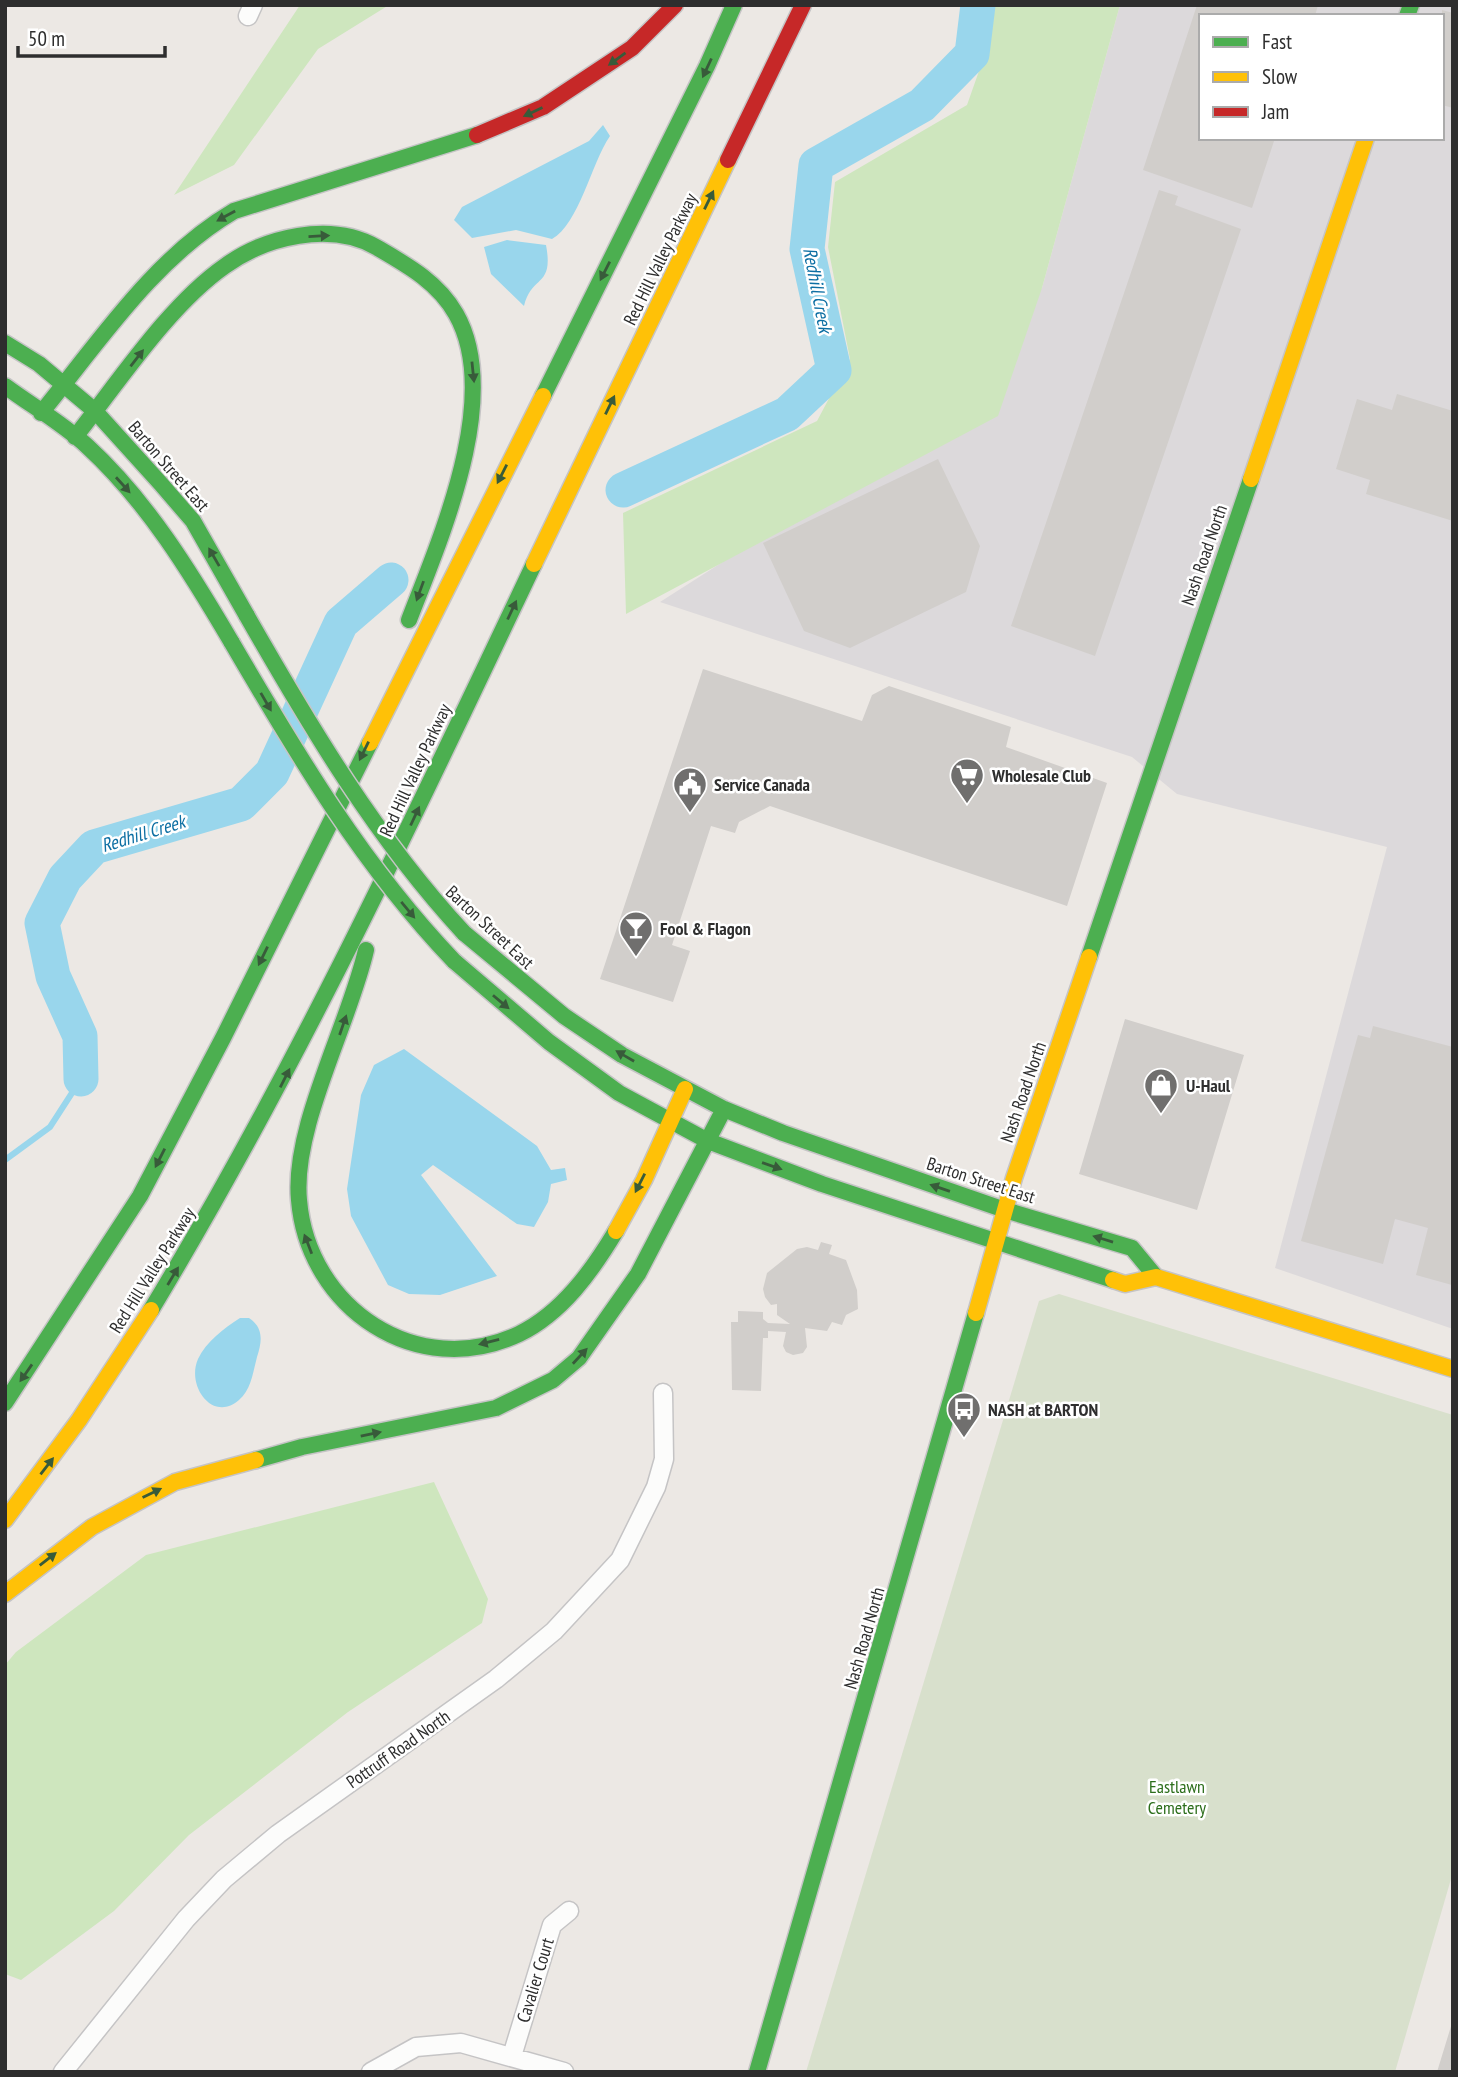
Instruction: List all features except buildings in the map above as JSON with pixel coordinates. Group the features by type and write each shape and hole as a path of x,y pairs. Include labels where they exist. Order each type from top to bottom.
{"main road":[{"path":"41,413 172,257 202,230 234,211 492,131 544,107 632,48 676,5"},
{"path":"5,1403 141,1196 223,1038 394,690 708,66 734,5"},
{"name":"Red Hill Valley Parkway","path":"5,1520 65,1442 169,1283 264,1120 376,900 803,5"},
{"name":"Nash Road North","path":"757,2072 872,1682 1005,1210 1365,140"},
{"path":"75,437 136,358 205,282 225,265 259,247 293,237 331,235 361,240 410,262 440,290 459,321 468,341 474,383 471,434 459,480 404,637 394,690"},
{"name":"Barton Street East","path":"5,343 39,364 95,411 192,521 366,814 404,867 464,933 564,1016 622,1055 724,1109 783,1133 1005,1210 1132,1248 1156,1277"},
{"path":"5,386 94,453 147,513 191,571 318,789 366,860 454,961 549,1042 619,1094 708,1141 747,1158 995,1243 1125,1284 1156,1277 1453,1369"},
{"path":"376,900 363,967 309,1127 298,1169 304,1233 313,1256 332,1290 364,1320 400,1339 434,1347 461,1347 489,1343 517,1334 544,1318 567,1298 608,1240 671,1122 685,1089"},
{"path":"5,1594 93,1527 175,1482 302,1447 496,1408 553,1380 579,1358 638,1274 724,1109"}],"street":[{"name":"Pottruff Road North","path":"63,2072 186,1919 224,1878 278,1834 496,1679 554,1631 620,1560 656,1487 664,1459 663,1393"},
{"name":"Cavalier Court","path":"512,2056 552,1925 569,1911"},
{"path":"371,2072 415,2047 461,2043 564,2072"}],"shaded area":[{"path":"1120,5 1453,5 1453,1329 1275,1268 1387,847 1177,794 1132,757 660,602 754,542 1042,288"}],"green space":[{"path":"300,5 389,5 318,49 234,165 174,195"},
{"path":"995,5 1120,5 1042,288 998,416 626,614 623,513 817,421 850,359 828,247 835,182 967,105 991,37"},
{"name":"Eastlawn Cemetery","path":"1059,1294 1453,1415 1453,1872 1395,2072 806,2072 1039,1301"},
{"path":"434,1482 488,1599 482,1623 348,1712 189,1835 114,1911 21,1980 5,1974 5,1665 16,1652 146,1555"}],"water":[{"path":"603,125 610,136 570,221 552,239 516,230 472,238 454,220 462,207 589,141"},
{"path":"507,240 546,245 548,259 545,275 532,289 524,306 491,274 484,247"},
{"path":"404,1049 537,1146 551,1170 565,1168 567,1180 551,1184 548,1202 534,1227 517,1224 433,1165 421,1175 497,1276 440,1295 409,1294 388,1285 351,1216 347,1189 361,1095 374,1065"},
{"path":"240,1318 249,1318 257,1326 260,1346 246,1391 239,1400 229,1406 220,1407 204,1398 199,1390 195,1369 201,1353 211,1341"}],"waterway":[{"name":"Redhill Creek","path":"623,490 787,414 834,370 807,249 816,165 922,105 972,54 978,5"},
{"name":"Redhill Creek","path":"81,1079 80,1036 53,976 42,923 65,878 94,847 241,804 272,773 341,623 391,580"},
{"name":"Redhill Creek","path":"5,1160 50,1127 81,1079"}],"traffic: fast":[{"path":"543,396 707,66 734,5"},
{"path":"1408,14 1411,5"},
{"path":"41,413 106,330 153,277 178,252 234,211 477,135"},
{"path":"75,437 164,323 204,282 225,266 259,247 298,236 339,235 376,247 421,275 449,303 469,348 473,385 470,426 462,468 436,550 409,620"},
{"path":"5,343 39,364 95,411 161,484 193,521 247,616"},
{"path":"5,386 57,422 109,467 167,539 232,643"},
{"path":"1089,957 1251,479"},
{"path":"151,1310 255,1128 352,942 534,564"},
{"path":"247,616 346,781 402,859 464,933"},
{"path":"232,643 307,768 361,848 421,925 454,961"},
{"path":"5,1403 140,1196 223,1038 370,743"},
{"path":"464,933 564,1016 622,1055 724,1109 783,1133 1005,1210 1132,1248 1156,1277"},
{"path":"366,950 313,1109 299,1171 299,1200 307,1239 323,1273 346,1303 374,1326 407,1341 443,1348 481,1346 519,1334 549,1315 575,1290 616,1231"},
{"path":"454,961 549,1042 619,1093 708,1141 822,1184 1113,1280"},
{"path":"256,1460 302,1447 496,1408 553,1380 579,1358 638,1274 724,1109"},
{"path":"757,2072 976,1313"}],"traffic: slow":[{"path":"1251,479 1365,140"},
{"path":"534,564 728,160"},
{"path":"370,743 543,396"},
{"path":"976,1313 1014,1178 1089,957"},
{"path":"616,1231 644,1180 685,1089"},
{"path":"1113,1280 1125,1284 1156,1277 1453,1369"},
{"path":"5,1520 79,1420 151,1310"},
{"path":"5,1594 92,1527 175,1482 256,1460"}],"traffic: jam":[{"path":"477,135 543,107 632,48 675,5"},
{"path":"728,160 803,5"}],"place":[{"name":"Wholesale Club","path":"967,805"},
{"name":"Service Canada","path":"690,814"},
{"name":"Fool & Flagon","path":"636,958"},
{"name":"U-Haul","path":"1161,1115"},
{"name":"NASH at BARTON","path":"964,1439"}]}
